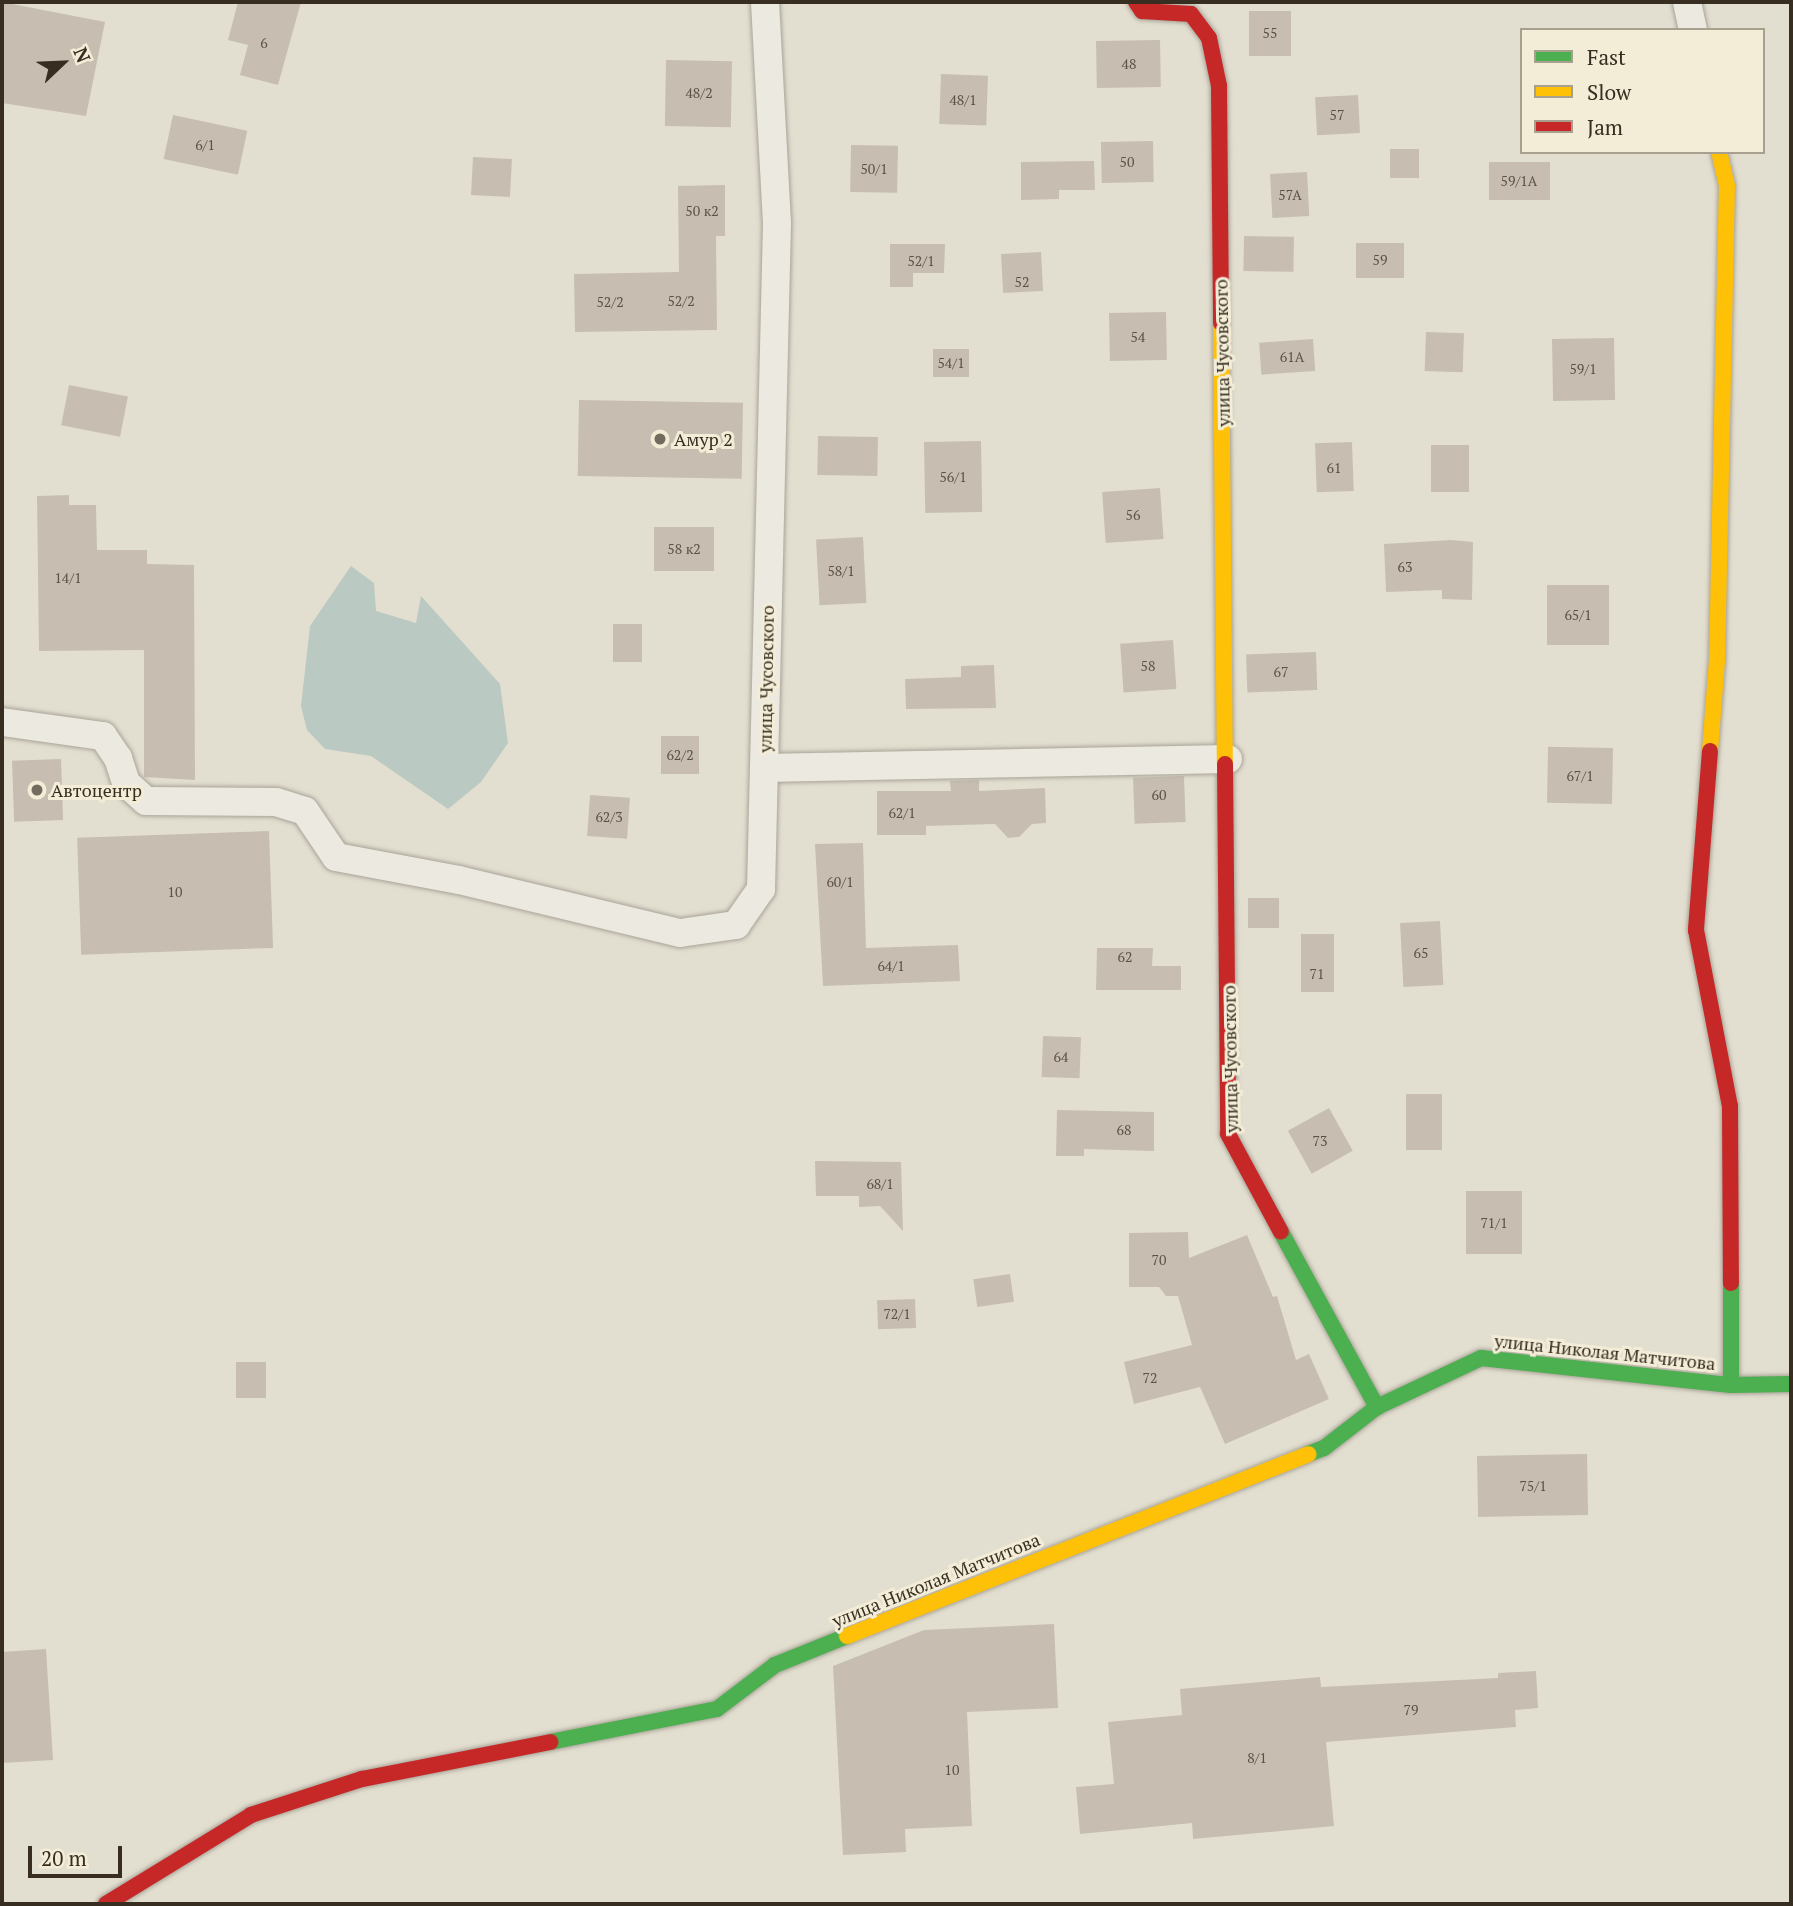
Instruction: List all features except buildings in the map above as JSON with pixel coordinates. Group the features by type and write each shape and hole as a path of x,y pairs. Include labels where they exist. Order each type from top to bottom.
{"street":[{"name":"улица Чусовского","path":"2,722 103,736 118,758 125,783 146,801 276,802 305,811 336,857 459,880 680,933 736,925 761,889 777,223 765,2"},
{"name":"улица Чусовского","path":"1136,2 1142,11 1191,14 1209,38 1219,86 1228,759 1228,1134 1377,1407"},
{"path":"1687,2 1693,28"},
{"path":"1719,154 1727,186 1717,661 1696,930 1730,1106 1731,1385"},
{"name":"улица Чусовского","path":"764,768 1228,759"},
{"name":"улица Николая Матчитова","path":"106,1904 251,1815 362,1779 717,1709 775,1665 1324,1448 1377,1407 1481,1358 1731,1385 1791,1384"}],"shaded area":[{"path":"351,566 374,583 376,611 416,623 421,596 500,684 508,743 481,782 448,809 371,756 325,749 307,730 301,706 310,626"}],"traffic: fast":[{"path":"1281,1232 1377,1407"},
{"path":"1731,1283 1731,1385"},
{"path":"1308,1454 1324,1448 1377,1407 1481,1358 1731,1385 1791,1384"},
{"path":"550,1742 717,1709 775,1665 847,1636"}],"traffic: slow":[{"path":"1710,751 1717,661 1727,186 1719,154"},
{"path":"1221,323 1225,764"},
{"path":"847,1636 1308,1454"}],"traffic: jam":[{"path":"1136,2 1142,11 1191,14 1209,38 1219,86 1221,323"},
{"path":"1710,751 1696,930 1730,1106 1731,1283"},
{"path":"1225,764 1228,1134 1281,1232"},
{"path":"106,1904 251,1815 362,1779 550,1742"}],"place":[{"name":"Амур 2","path":"660,439"},
{"name":"Автоцентр","path":"37,790"}]}
